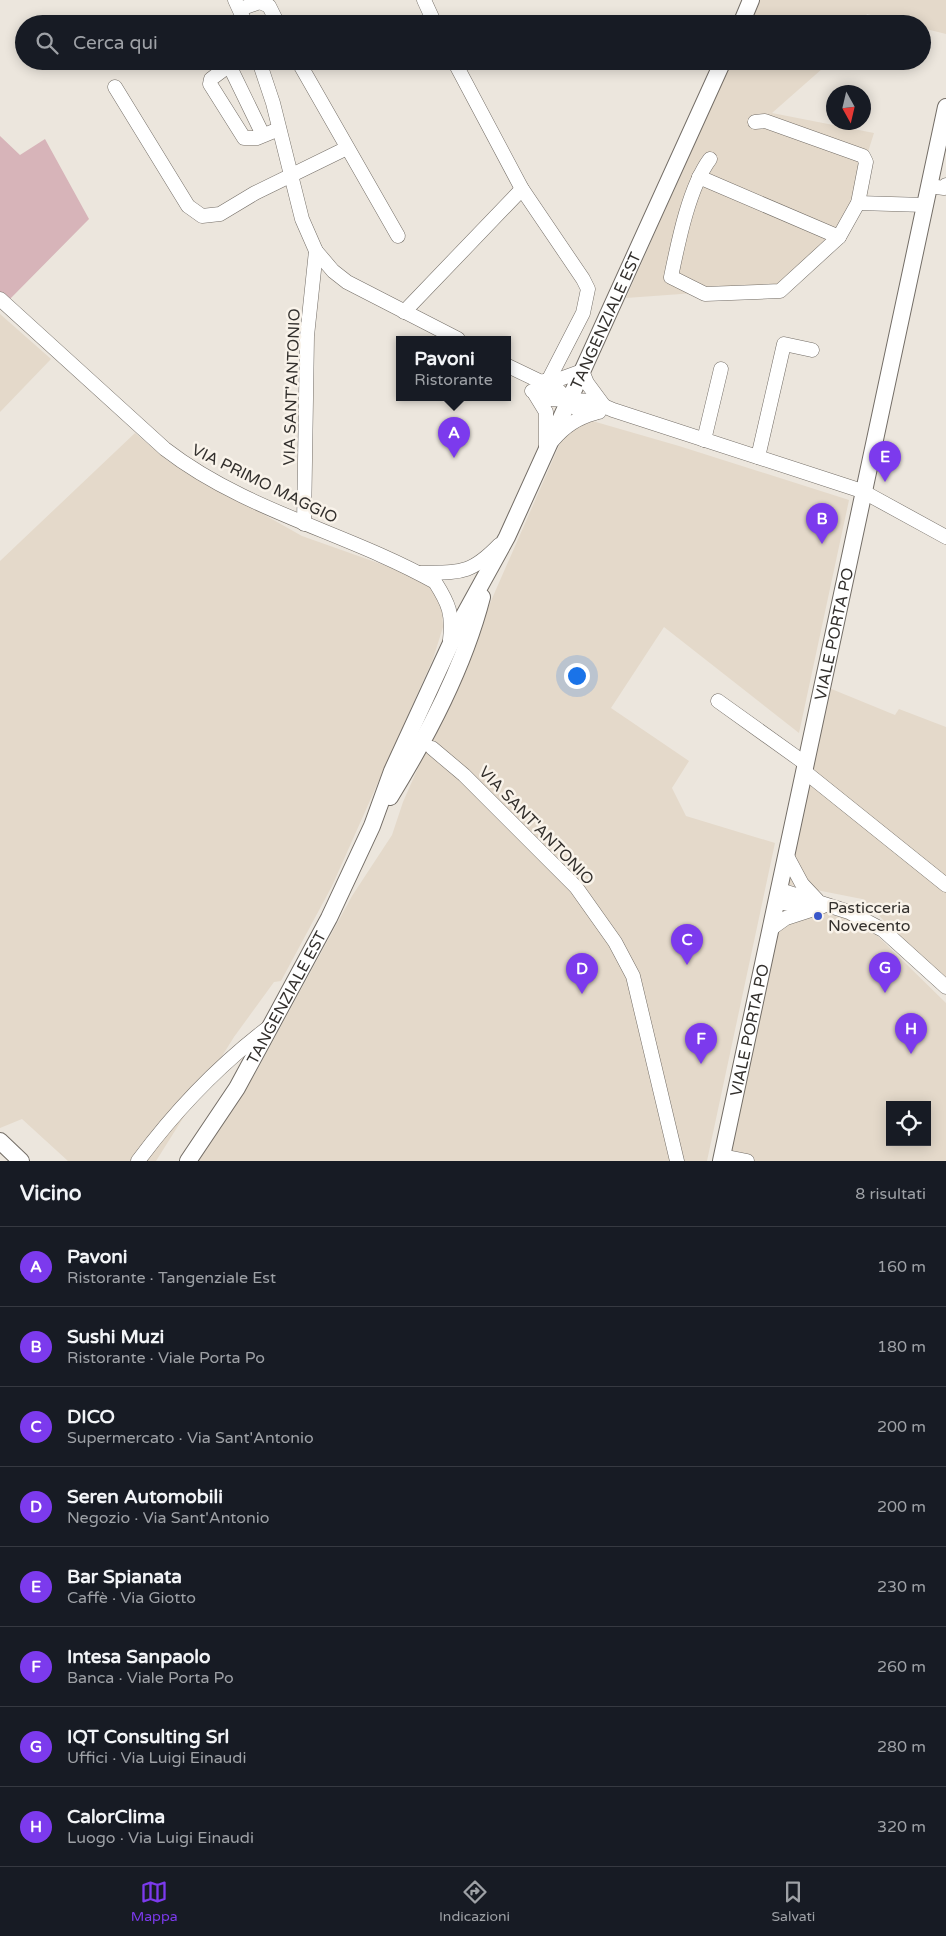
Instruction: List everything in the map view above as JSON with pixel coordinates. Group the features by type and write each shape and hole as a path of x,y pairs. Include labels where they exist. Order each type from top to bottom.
{"main road":[{"path":"745,15 752,0"},
{"name":"TANGENZIALE EST","path":"188,1161 237,1088 329,918 372,826 392,770 463,617 507,537 719,70"},
{"name":"VIALE PORTA PO","path":"721,1159 772,928 862,491 946,107"},
{"name":"TANGENZIALE EST","path":"372,826 419,749 471,638 486,578"},
{"path":"0,1141 21,1161"}],"street":[{"path":"424,0 431,15"},
{"path":"238,4 260,2 269,6 274,15"},
{"path":"223,70 211,79 210,84 244,138 250,139 279,129"},
{"path":"235,70 263,135"},
{"path":"262,70 302,219 316,252 333,271 347,282 452,336"},
{"path":"303,70 398,236"},
{"path":"459,70 522,189 584,279 588,289 583,313 548,381"},
{"path":"116,87 188,206 202,216 220,214 254,194 347,148"},
{"path":"710,159 699,176 677,247 671,277 704,294 780,291 839,236 858,202 866,162 863,156 766,122 755,122"},
{"path":"699,176 839,236"},
{"path":"929,186 944,188 946,185"},
{"path":"404,312 522,189"},
{"path":"858,202 924,205"},
{"name":"VIA SANT'ANTONIO","path":"304,524 307,336 316,252"},
{"name":"VIA PRIMO MAGGIO","path":"0,299 165,450 184,464 262,505 435,582 449,608 452,619 449,648"},
{"path":"758,457 784,344 812,350"},
{"path":"511,369 533,385 558,390 567,402 583,400 606,410 862,491 946,537"},
{"path":"704,440 721,369"},
{"path":"533,385 582,371 587,383 606,410"},
{"path":"533,385 546,412 547,449"},
{"path":"547,449 564,428 574,421 606,410"},
{"name":"VIA PRIMO MAGGIO","path":"420,574 454,574 470,569 481,563 507,537"},
{"path":"718,701 805,767 946,885"},
{"name":"VIA SANT'ANTONIO","path":"432,748 464,775 576,887 615,942 633,976 677,1161"},
{"path":"787,856 802,884 823,906"},
{"path":"778,896 802,907 823,906 849,912 882,930 946,987"},
{"path":"772,928 786,918 823,906"},
{"path":"138,1161 169,1121 237,1051 270,1027"},
{"path":"721,1159 747,1161"}],"shaded area":[{"path":"758,0 946,0 946,34 931,30 931,15 752,15"},
{"path":"727,70 821,70 772,113 826,124 826,130 859,130 874,133 844,227 791,286 626,298"},
{"path":"0,136 20,155 45,139 89,219 9,300 0,293"},
{"path":"0,314 51,359 0,412"},
{"path":"582,418 679,446 849,500 799,733 664,627 611,708 689,761 672,788 686,816 775,843 707,1161 198,1161 255,1074 352,896 392,835 403,802 565,432"},
{"path":"135,433 168,461 203,483 231,496 302,536 412,575 431,588 442,606 443,627 433,659 332,886 281,981 274,982 234,1037 156,1161 68,1161 22,1119 0,1128 0,561"},
{"path":"829,688 895,715 899,709 946,727 946,981 862,899 786,884"},
{"path":"796,910 853,912 946,1003 946,1161 726,1161 775,932"}],"place":[{"name":"Pavoni","path":"454,458"},
{"name":"Bar Spianata","path":"885,482"},
{"name":"Sushi Muzi","path":"822,544"},
{"name":"Pasticceria Novecento","path":"818,916"},
{"name":"DICO","path":"687,965"},
{"name":"IQT Consulting Srl","path":"885,993"},
{"name":"Seren Automobili","path":"582,994"},
{"name":"CalorClima","path":"911,1054"},
{"name":"Intesa Sanpaolo","path":"701,1064"}]}
